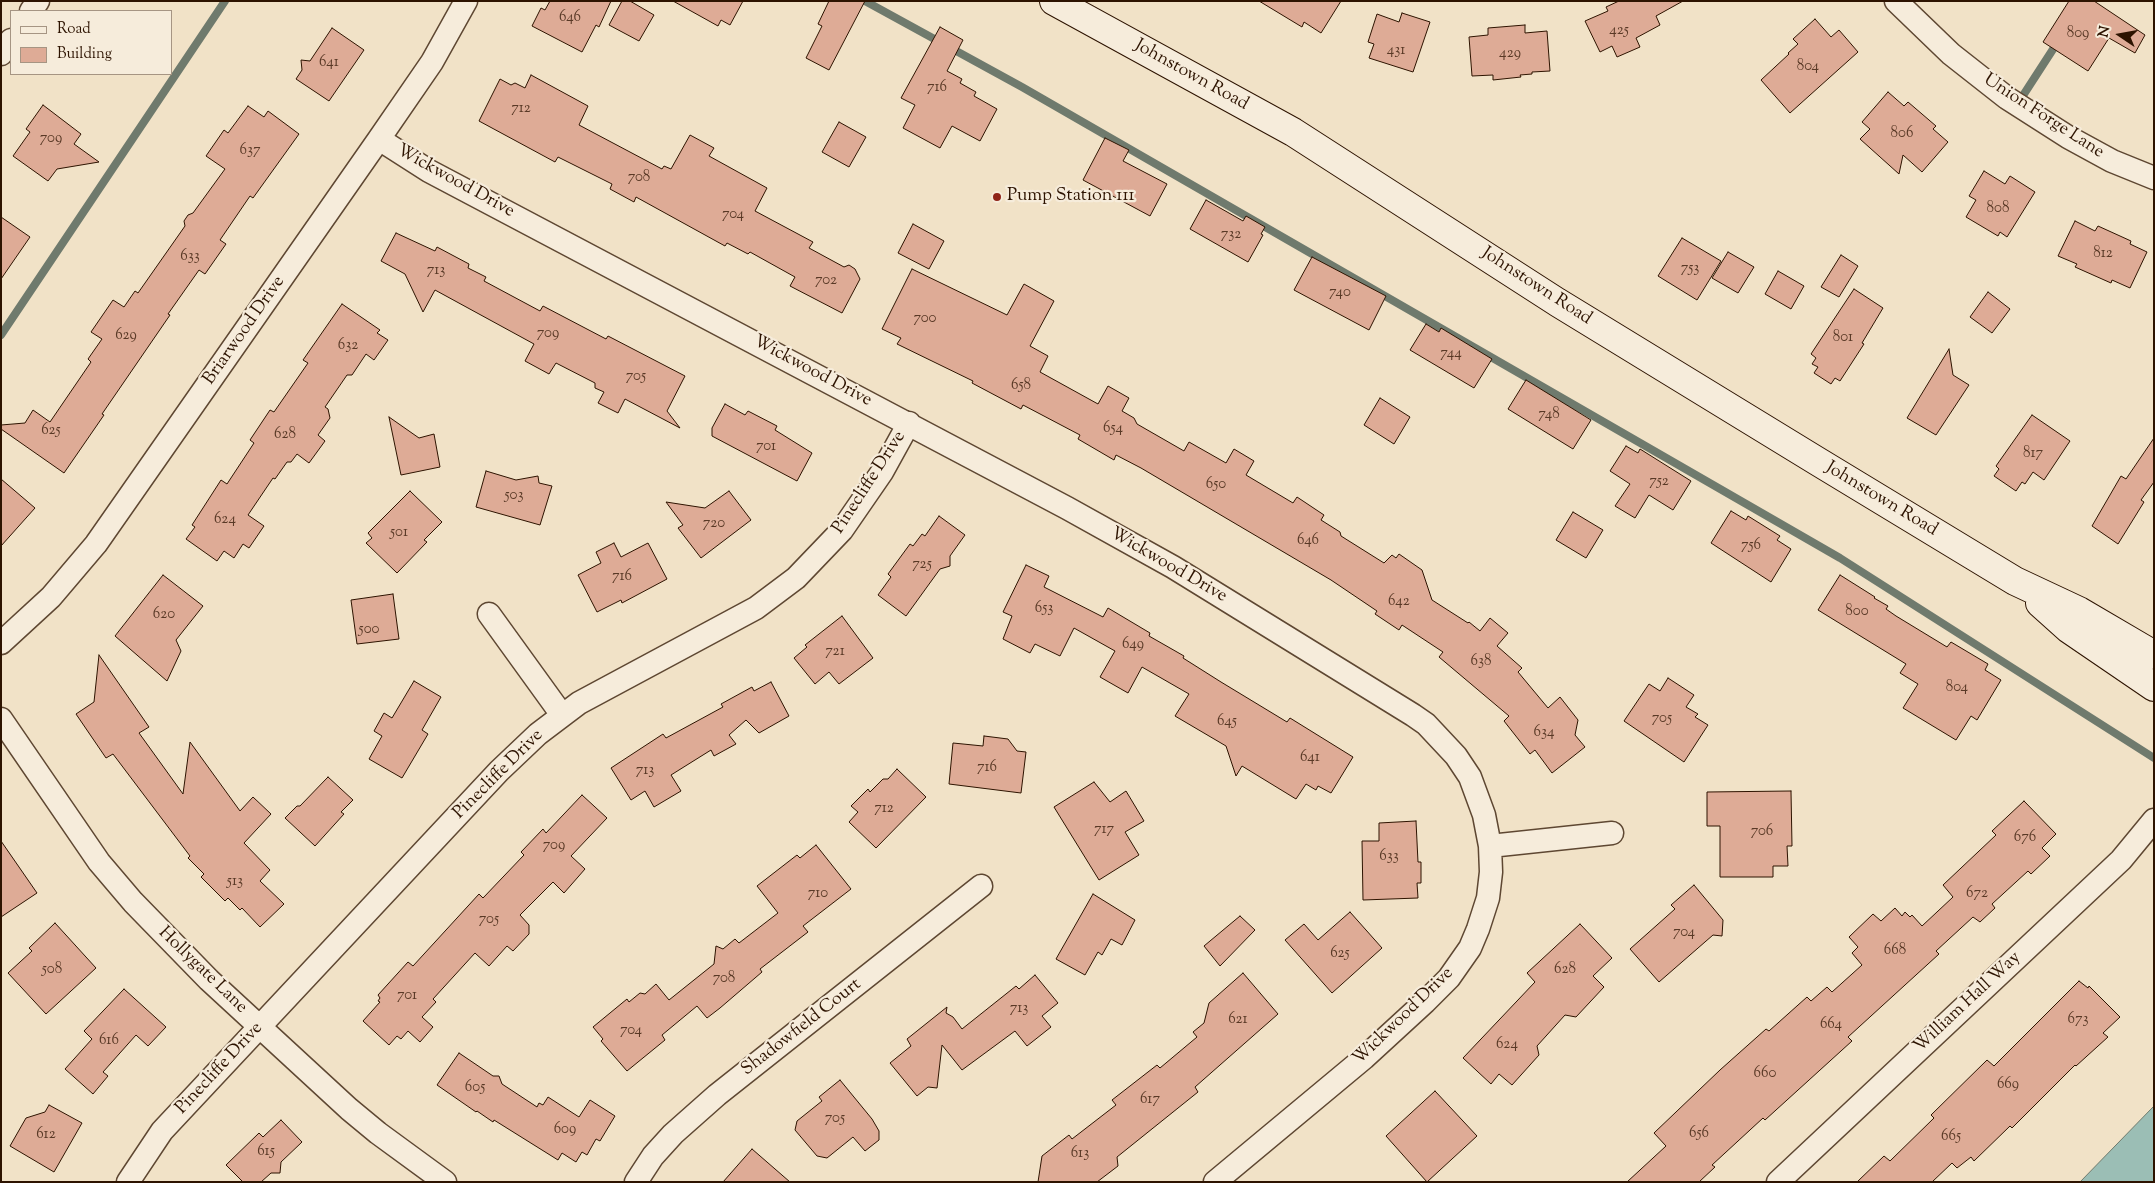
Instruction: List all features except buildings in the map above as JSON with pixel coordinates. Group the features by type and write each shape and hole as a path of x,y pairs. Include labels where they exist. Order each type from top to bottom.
{"main road":[{"name":"Johnstown Road","path":"1067,4 1293,132 1566,307 2015,580 2079,611 2154,655"},
{"name":"Johnstown Road","path":"2015,580 2069,628 2154,687"}],"street":[{"name":"Briarwood Drive","path":"1,643 51,597 96,544 432,62 466,1"},
{"name":"Union Forge Lane","path":"1896,1 1951,54 2007,98 2068,137 2112,161 2154,178"},
{"path":"1,54 10,41"},
{"name":"Wickwood Drive","path":"379,139 429,170 1059,503 1173,567 1426,724 1452,750 1470,777 1484,815 1490,846 1491,872 1488,898 1470,948 1449,978 1364,1058 1215,1182"},
{"name":"Pinecliffe Drive","path":"128,1182 162,1131 499,771 538,734 579,703 756,608 796,578 842,530 882,472 908,423"},
{"path":"489,614 562,715"},
{"name":"Hollygate Lane","path":"1,719 88,846 133,902 209,980 356,1116 445,1182"},
{"name":"William Hall Way","path":"1778,1182 2121,860 2154,820"},
{"path":"1490,846 1612,833"},
{"name":"Shadowfield Court","path":"636,1182 653,1156 673,1134 717,1095 981,886"}],"water":[{"path":"2154,1106 2154,1182 2080,1182"}],"waterway":[{"path":"1,335 225,1"},
{"path":"865,1 1022,87 1840,558 2154,758"},
{"path":"2024,94 2059,40"}],"place":[{"name":"Pump Station 111","path":"997,197"}]}
